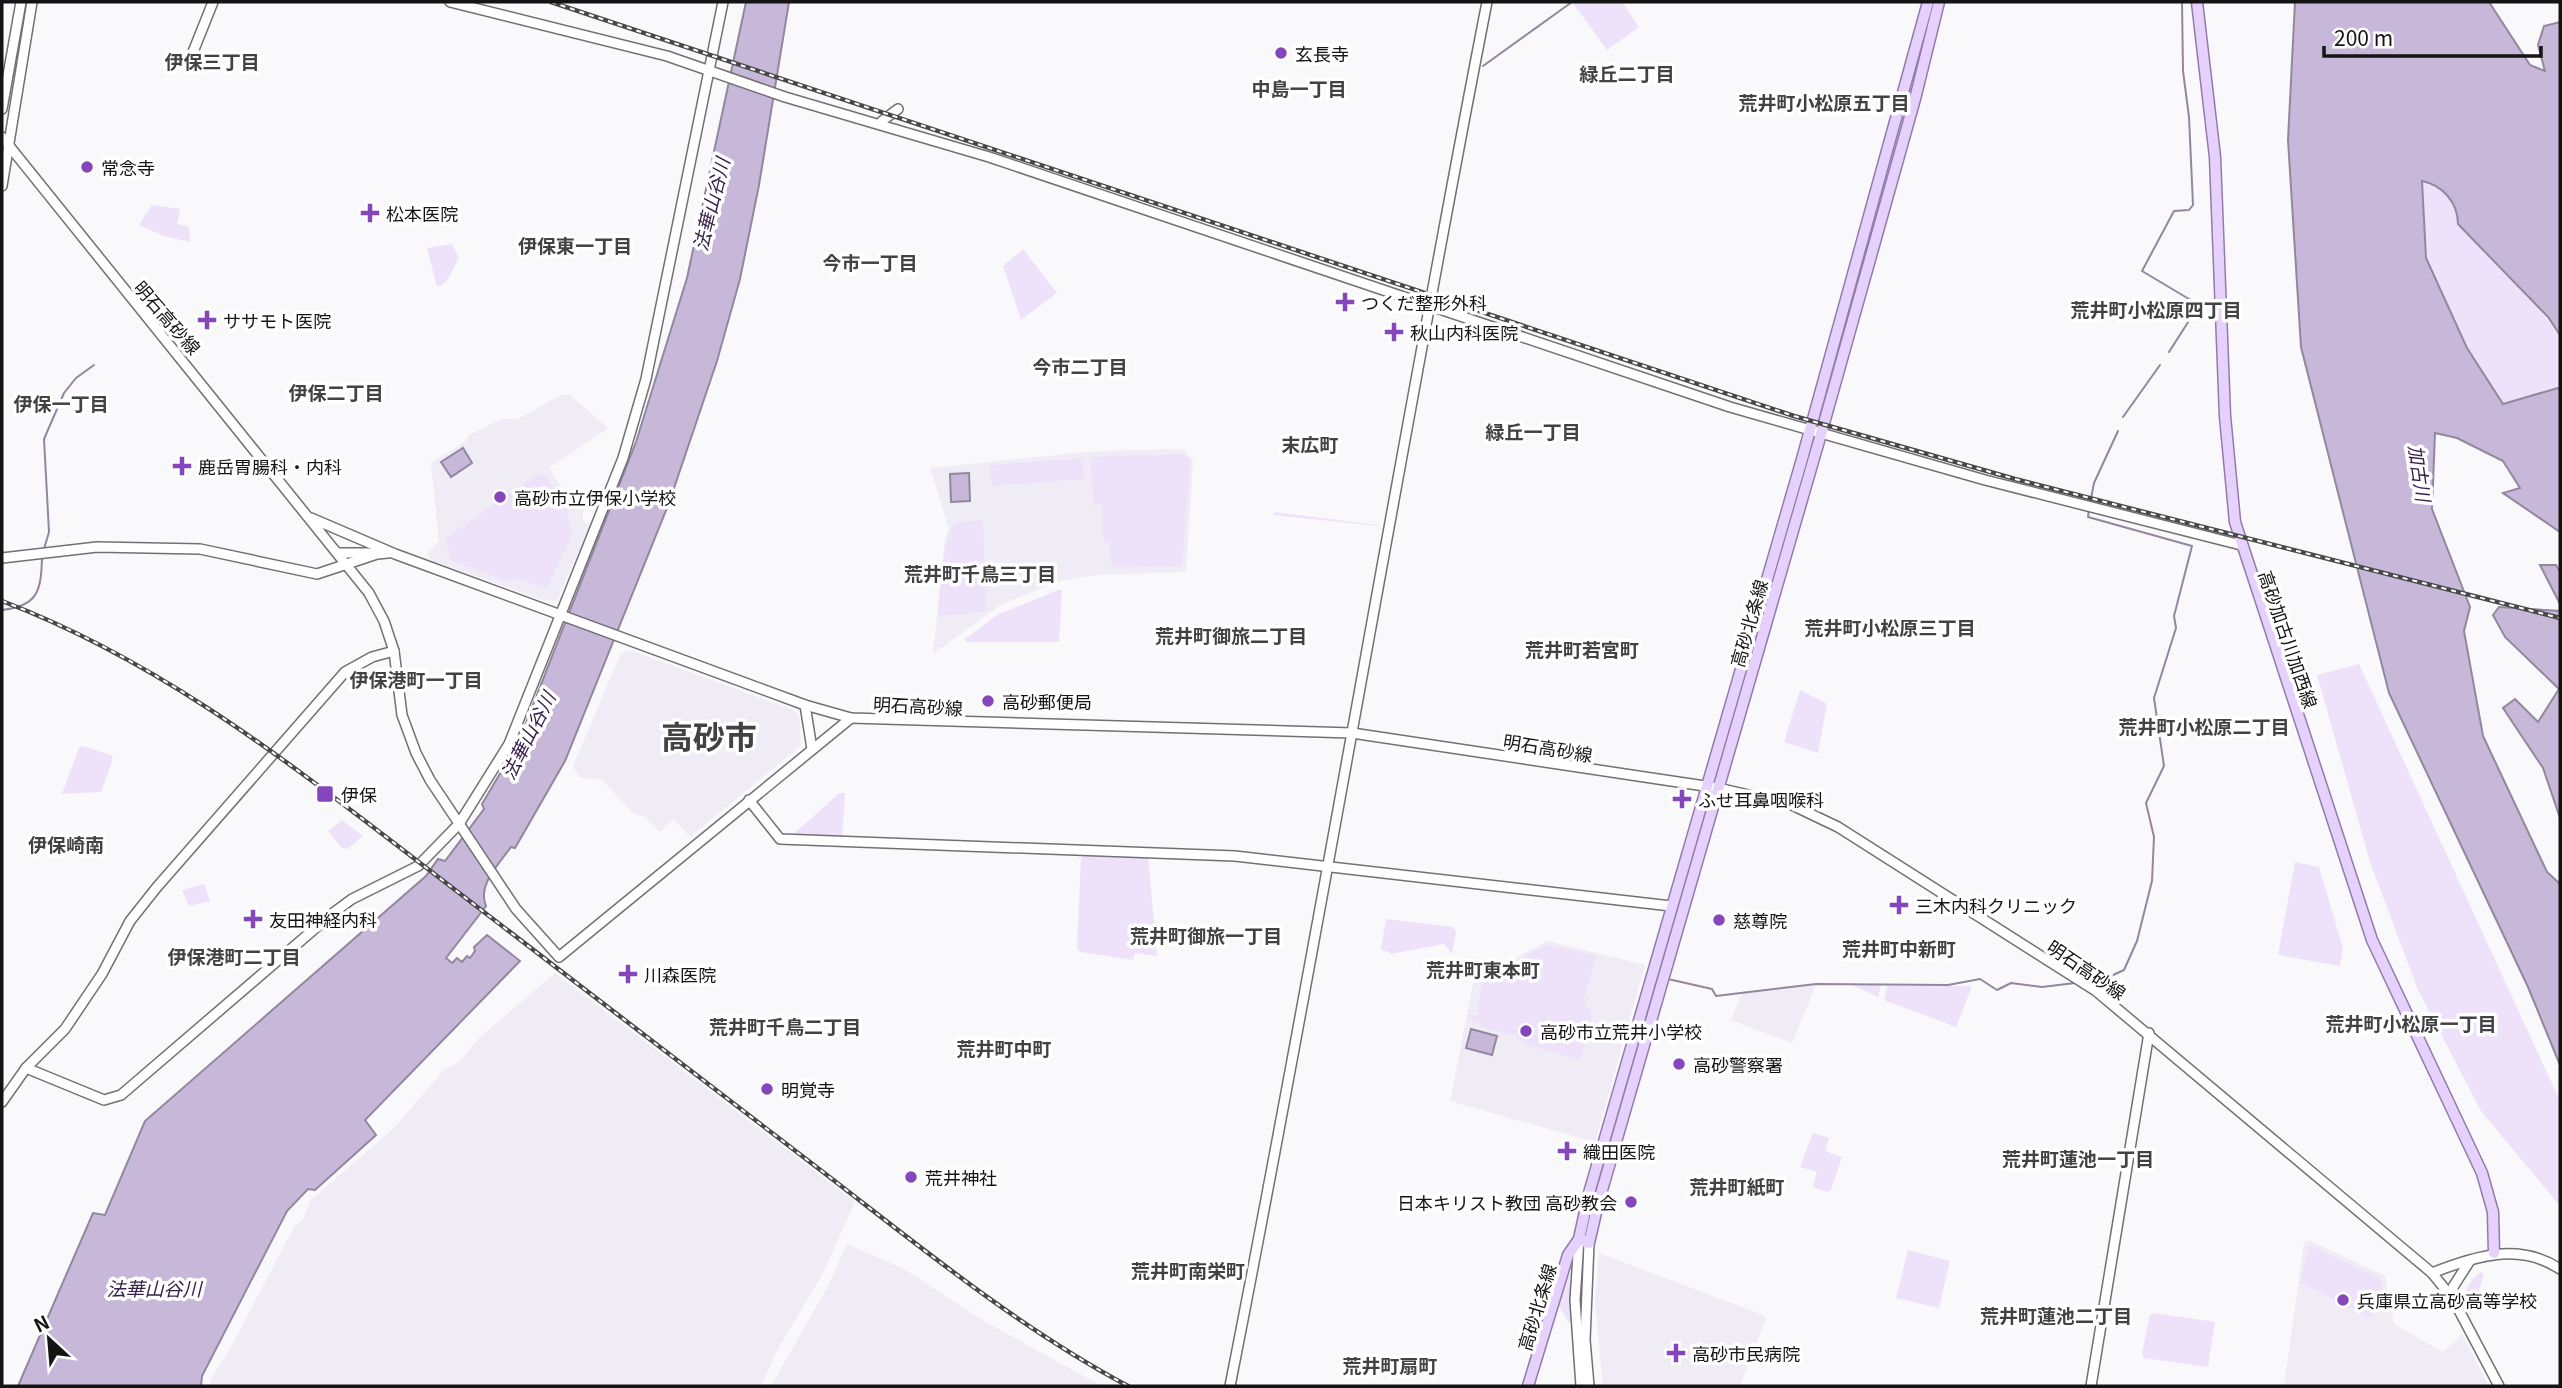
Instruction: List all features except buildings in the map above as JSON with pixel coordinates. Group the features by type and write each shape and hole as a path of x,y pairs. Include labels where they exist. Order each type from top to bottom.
{"main road":[{"name":"高砂北条線","path":"1584,1241 1589,1193 1810,430 1928,2"},
{"name":"高砂北条線","path":"1528,1386 1568,1255 1584,1241 1598,1203 1821,434 1915,99 1939,2"},
{"name":"高砂加古川加西線","path":"2197,2 2216,157 2228,458 2241,545 2372,940 2482,1173 2493,1212 2494,1253"}],"street":[{"path":"2,109 21,2"},
{"path":"2,186 32,2"},
{"path":"191,57 213,2"},
{"path":"450,2 610,40 785,97 989,157 1429,306 1821,434 2241,545"},
{"path":"26,1068 104,1100 121,1095 333,913 352,899 412,870 459,824 509,744 614,486 646,379 723,2"},
{"path":"1230,1386 1487,2"},
{"path":"882,121 898,109"},
{"name":"明石高砂線","path":"2,136 348,565 377,554"},
{"name":"明石高砂線","path":"311,518 395,554 805,705 851,718 1352,733 1718,788 1791,805 1838,827 2096,991 2149,1033 2432,1273 2454,1299 2499,1386"},
{"path":"2,558 122,545 200,549 309,574 325,573 348,565 377,605 394,652 402,715 408,735 430,780 535,933 559,957 851,718"},
{"name":"明石高砂線","path":"338,553 395,554"},
{"path":"2,1102 26,1068 65,1029 102,974 130,922 157,887 335,684 356,665 394,652"},
{"path":"805,705 812,749"},
{"path":"749,800 780,839 1235,856 1394,872 1671,906"},
{"path":"2091,1386 2149,1033"},
{"path":"1581,1386 1575,1300 1584,1241"},
{"path":"1584,1241 1589,1386"},
{"path":"2432,1273 2494,1253 2530,1256 2560,1269"},
{"path":"2454,1299 2453,1286 2458,1274 2470,1261"}],"shaded area":[{"path":"1622,2 1639,27 1607,50 1573,3"},
{"path":"2422,180 2439,186 2560,335 2560,391 2558,388 2503,405 2467,348 2426,258"},
{"path":"152,205 180,209 177,224 189,227 190,242 164,236 139,225"},
{"path":"452,244 459,258 446,282 437,287 427,248"},
{"path":"1023,249 1057,293 1021,320 1003,266"},
{"name":"高砂市立伊保小学校","path":"561,395 570,395 608,428 549,468 573,505 583,509 583,521 590,525 557,601 543,600 430,560 428,553 439,541 431,463 466,441 469,435 502,419 518,419"},
{"path":"1183,449 1193,461 1186,572 1097,575 1055,582 999,606 933,654 945,539 949,529 930,468 1098,451"},
{"path":"1181,454 1190,459 1182,566 1112,567 1108,542 1104,542 1101,504 1093,505 1091,457"},
{"path":"1083,458 1084,479 992,486 990,465"},
{"path":"544,474 569,511 567,515 573,532 546,589 519,578 505,581 452,560 445,539 534,476"},
{"path":"1274,512 1378,525 1379,526 1273,515"},
{"path":"983,520 986,612 938,616 945,553 951,530 955,524 964,521"},
{"path":"1062,590 1059,642 966,642 965,639 997,615"},
{"path":"630,650 793,710 799,716 799,747 690,837 674,819 660,832 643,816 635,815 602,780 579,777 573,766 621,653"},
{"path":"2359,664 2560,1101 2560,1206 2481,1111 2418,990 2370,862 2317,675"},
{"path":"1800,690 1827,704 1818,753 1784,742"},
{"path":"82,746 111,755 113,759 101,792 62,794 79,748"},
{"path":"840,793 845,793 842,839 792,835"},
{"path":"342,820 363,836 348,849 342,848 328,831"},
{"path":"1084,855 1148,856 1157,956 1135,953 1133,960 1080,952 1077,948 1081,859"},
{"path":"2295,862 2319,867 2343,948 2340,966 2278,955"},
{"path":"204,884 210,901 189,906 182,890"},
{"path":"1386,919 1453,927 1456,932 1452,954 1444,944 1391,954 1381,949"},
{"name":"高砂市立荒井小学校","path":"1548,941 1645,965 1595,1142 1450,1101 1474,979"},
{"path":"1547,945 1596,956 1584,999 1592,1015 1580,1060 1524,1044 1518,1037 1479,1026 1479,1022 1468,1019 1469,1015 1477,1015 1481,988 1484,985 1482,979"},
{"path":"555,973 855,1202 823,1273 777,1351 761,1386 210,1386 211,1378 231,1347 294,1227 303,1219 311,1200 393,1129 444,1070 460,1061 479,1038"},
{"path":"1816,985 1792,1043 1731,1020 1742,993"},
{"path":"1852,985 1881,985 1878,997"},
{"path":"1887,986 1972,986 1956,1027 1884,1000"},
{"path":"1813,1133 1829,1138 1825,1151 1842,1157 1831,1190 1827,1192 1813,1187 1817,1172 1800,1167"},
{"name":"兵庫県立高砂高等学校","path":"2309,1240 2385,1276 2394,1324 2443,1352 2462,1334 2489,1386 2284,1386 2304,1242"},
{"path":"847,1244 904,1269 984,1321 1102,1386 771,1386 828,1286"},
{"path":"2309,1245 2381,1279 2380,1306 2374,1314 2369,1317 2300,1283"},
{"path":"1908,1250 1950,1261 1939,1308 1896,1298"},
{"name":"高砂市民病院","path":"1599,1253 1763,1315 1766,1319 1740,1386 1603,1386 1595,1301"},
{"path":"1569,1262 1571,1321 1568,1322 1557,1302"},
{"path":"2481,1272 2484,1275 2471,1314 2466,1302 2466,1291 2471,1281"},
{"path":"2154,1313 2215,1322 2208,1367 2144,1358 2142,1353 2150,1315"}],"water":[{"name":"法華山谷川","path":"746,2 789,2 759,185 740,279 717,361 669,503 565,761 515,848 511,847 491,875 484,890 486,906 446,958 452,963 457,958 462,962 467,956 470,958 475,951 474,947 487,935 520,961 365,1120 376,1135 315,1190 308,1189 287,1211 202,1376 201,1386 18,1386 93,1213 105,1215 145,1121 426,876 438,859 445,861 484,809 482,804 518,743 636,442 687,278"},
{"name":"加古川","path":"2295,2 2489,2 2530,65 2545,71 2538,45 2544,26 2560,22 2560,335 2548,317 2458,224 2455,209 2448,196 2436,186 2422,181 2426,258 2467,348 2503,404 2558,388 2560,391 2560,532 2503,493 2520,488 2503,461 2457,438 2435,433 2432,509 2470,607 2464,631 2483,736 2547,872 2560,884 2560,1065 2528,987 2389,693 2301,347 2288,140"},
{"path":"463,448 472,463 451,477 441,462"},
{"path":"969,473 970,501 951,502 950,474"},
{"path":"2540,565 2556,565 2560,572 2560,604"},
{"path":"2499,607 2560,611 2560,818 2543,768 2503,708 2515,699 2538,722 2559,689 2505,637 2493,615"},
{"path":"1471,1029 1497,1036 1492,1055 1466,1048"}],"waterway":[{"path":"1483,66 1572,2"},
{"path":"2169,352 2199,305 2142,271 2174,211 2189,210 2193,205 2189,117 2183,71 2182,2"},
{"path":"44,549 49,532 44,439 64,393 76,378 94,365"},
{"path":"2123,417 2160,365"},
{"path":"2090,504 2094,483 2118,431"},
{"path":"2088,981 2102,980 2124,970 2137,941 2152,881 2154,837 2146,803 2164,766 2154,698 2176,628 2174,616 2192,546 2088,517 2089,510"},
{"path":"2,610 23,605 35,595 42,558"},
{"path":"1668,979 1712,989 1716,996 1816,984 1948,985 1980,979 1997,990 2011,983 2042,987 2075,983"}],"railway":[{"path":"551,2 1794,416 2015,479 2560,618"},
{"path":"2,601 108,649 207,707 254,739 963,1279 1044,1336 1128,1386"}],"place":[{"name":"玄長寺","path":"1281,53"},
{"name":"常念寺","path":"87,167"},
{"name":"松本医院","path":"370,213"},
{"name":"つくだ整形外科","path":"1345,302"},
{"name":"ササモト医院","path":"207,320"},
{"name":"秋山内科医院","path":"1394,332"},
{"name":"鹿岳胃腸科・内科","path":"182,466"},
{"name":"高砂市立伊保小学校","path":"500,497"},
{"name":"高砂郵便局","path":"988,701"},
{"name":"伊保","path":"325,794"},
{"name":"ふせ耳鼻咽喉科","path":"1682,799"},
{"name":"三木内科クリニック","path":"1899,905"},
{"name":"友田神経内科","path":"253,919"},
{"name":"慈尊院","path":"1719,920"},
{"name":"川森医院","path":"628,974"},
{"name":"高砂市立荒井小学校","path":"1526,1031"},
{"name":"高砂警察署","path":"1679,1064"},
{"name":"明覚寺","path":"767,1089"},
{"name":"織田医院","path":"1567,1151"},
{"name":"荒井神社","path":"911,1177"},
{"name":"日本キリスト教団 高砂教会","path":"1631,1202"},
{"name":"兵庫県立高砂高等学校","path":"2343,1300"},
{"name":"高砂市民病院","path":"1676,1353"}],"district":[{"name":"伊保三丁目","path":"212,60"},
{"name":"緑丘二丁目","path":"1627,72"},
{"name":"中島一丁目","path":"1299,87"},
{"name":"荒井町小松原五丁目","path":"1824,101"},
{"name":"伊保東一丁目","path":"575,244"},
{"name":"今市一丁目","path":"870,261"},
{"name":"荒井町小松原四丁目","path":"2156,308"},
{"name":"今市二丁目","path":"1080,365"},
{"name":"伊保二丁目","path":"336,391"},
{"name":"伊保一丁目","path":"61,402"},
{"name":"緑丘一丁目","path":"1533,430"},
{"name":"末広町","path":"1310,443"},
{"name":"荒井町千鳥三丁目","path":"980,572"},
{"name":"荒井町小松原三丁目","path":"1890,626"},
{"name":"荒井町御旅二丁目","path":"1231,634"},
{"name":"荒井町若宮町","path":"1582,648"},
{"name":"伊保港町一丁目","path":"416,678"},
{"name":"荒井町小松原二丁目","path":"2204,725"},
{"name":"高砂市","path":"709,735"},
{"name":"伊保崎南","path":"66,843"},
{"name":"荒井町御旅一丁目","path":"1206,934"},
{"name":"荒井町中新町","path":"1899,947"},
{"name":"伊保港町二丁目","path":"234,955"},
{"name":"荒井町東本町","path":"1483,968"},
{"name":"荒井町小松原一丁目","path":"2411,1022"},
{"name":"荒井町千鳥二丁目","path":"785,1025"},
{"name":"荒井町中町","path":"1004,1047"},
{"name":"荒井町蓮池一丁目","path":"2078,1157"},
{"name":"荒井町紙町","path":"1737,1185"},
{"name":"荒井町南栄町","path":"1188,1269"},
{"name":"荒井町蓮池二丁目","path":"2056,1314"},
{"name":"荒井町扇町","path":"1390,1364"}]}
